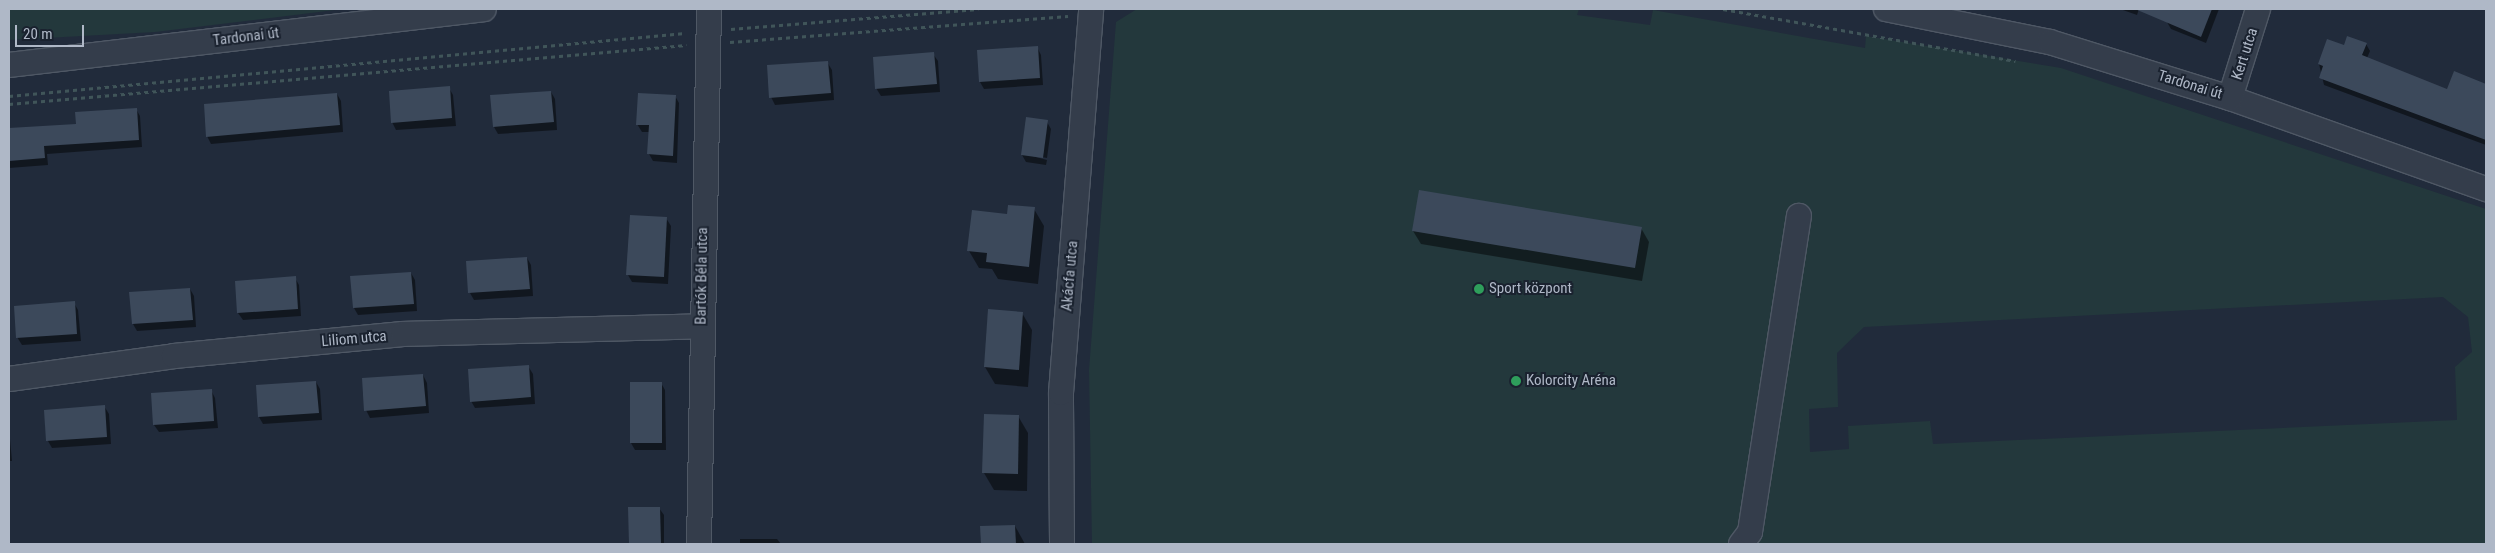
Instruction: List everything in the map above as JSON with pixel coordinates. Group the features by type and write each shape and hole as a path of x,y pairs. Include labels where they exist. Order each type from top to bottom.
{"street":[{"name":"Tardonai út","path":"9,66 484,9"},
{"name":"Tardonai út","path":"1886,9 2043,40 2230,98 2486,189"},
{"name":"Kert utca","path":"2230,98 2258,9"},
{"name":"Akácfa utca","path":"1062,544 1061,393 1091,12"},
{"name":"Bartók Béla utca","path":"699,544 701,326 708,28"},
{"path":"1741,544 1750,532 1798,216"},
{"name":"Liliom utca","path":"9,379 174,356 403,334 701,326"}],"path":[{"path":"9,96 708,28 978,9"},
{"path":"1723,9 2018,62"},
{"path":"9,104 708,28 1091,12"}],"green space":[{"path":"9,9 343,9 155,32 9,40"},
{"name":"Sport központ","path":"1137,9 1579,9 1577,15 1650,25 1653,10 1865,48 1866,36 2061,68 2486,209 2486,544 1092,544 1089,370 1116,22","holes":["2443,297 2468,317 2472,352 2455,367 2457,420 1933,444 1930,421 1848,426 1849,449 1810,452 1809,409 1838,407 1837,353 1864,327"]}],"building":[{"path":"2135,9 2212,9 2201,37"},
{"path":"2347,36 2367,43 2362,55 2447,89 2454,71 2486,84 2486,140 2319,78 2323,66 2318,64 2327,39 2344,45"},
{"path":"1038,46 1040,78 979,82 977,50"},
{"path":"934,52 937,84 875,89 873,57"},
{"path":"828,61 831,93 769,98 767,65"},
{"path":"450,86 452,118 391,123 389,91"},
{"path":"551,91 554,122 493,127 490,95"},
{"path":"337,93 340,125 206,137 204,104"},
{"path":"638,93 676,95 673,156 647,154 649,125 636,125"},
{"path":"137,108 139,140 44,146 45,158 9,161 9,128 76,124 75,112"},
{"path":"1026,117 1048,120 1043,158 1021,155"},
{"path":"1419,190 1642,227 1635,268 1412,231"},
{"path":"1008,205 1035,207 1029,267 986,262 987,253 967,251 972,210 1007,214"},
{"path":"630,215 667,217 664,277 626,275"},
{"path":"527,257 530,289 468,293 466,261"},
{"path":"411,272 414,304 353,308 350,276"},
{"path":"296,276 298,309 237,313 235,281"},
{"path":"190,288 193,320 132,324 129,292"},
{"path":"75,301 77,334 16,338 14,306"},
{"path":"988,309 1023,312 1019,370 984,367"},
{"path":"529,365 531,397 470,402 468,369"},
{"path":"423,374 426,406 364,411 362,378"},
{"path":"316,381 319,413 258,417 256,385"},
{"path":"630,382 662,382 662,443 630,443"},
{"path":"212,389 214,421 153,425 151,393"},
{"path":"105,405 107,437 46,441 44,410"},
{"path":"984,414 1019,415 1018,474 982,473"},
{"path":"628,507 660,507 661,544 629,544"},
{"path":"1015,525 1016,544 981,544 980,526"}],"place":[{"name":"Sport központ","path":"1479,289"},
{"name":"Kolorcity Aréna","path":"1516,381"}]}
